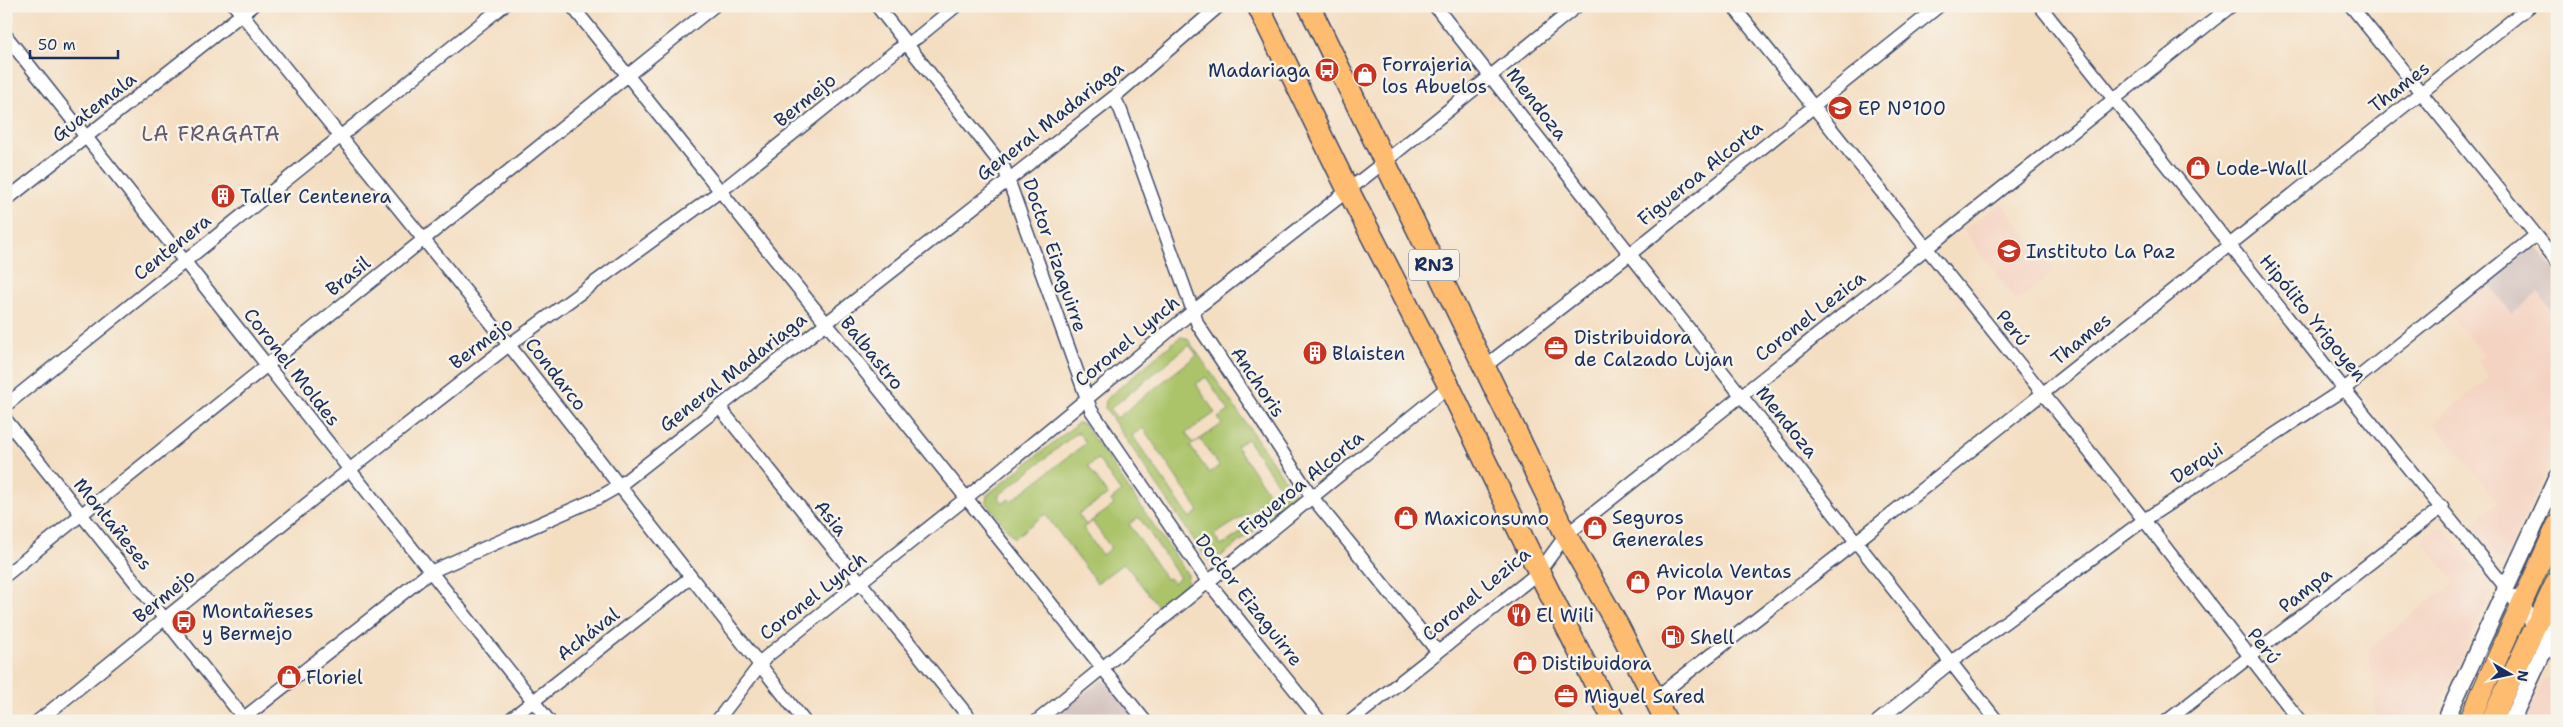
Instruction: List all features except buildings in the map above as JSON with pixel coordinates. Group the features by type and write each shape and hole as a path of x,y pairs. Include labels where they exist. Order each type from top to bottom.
{"highway":[{"name":"RN3","path":"1258,6 1348,190 1449,386 1614,721"},
{"name":"RN3","path":"1309,6 1383,163 1566,535 1618,626 1666,721"}],"main road":[{"path":"2469,721 2557,525"},
{"path":"2491,721 2547,640 2557,580"}],"street":[{"name":"Centenera","path":"6,405 503,6"},
{"name":"Balbastro","path":"572,6 627,78 720,190 825,324 1146,721"},
{"name":"Brasil","path":"6,575 627,78 714,6"},
{"name":"Doctor Eizaguirre","path":"878,6 1001,162 1008,177 1086,400 1209,583 1320,721"},
{"name":"Bermejo","path":"38,721 349,470 509,345 720,190 956,6"},
{"name":"General Madariaga","path":"243,720 430,572 598,498 619,486 720,408 1008,177 1114,96 1219,6"},
{"name":"Mendoza","path":"1436,6 1997,721"},
{"name":"Coronel Lynch","path":"717,721 760,664 966,499 1192,312 1383,163 1577,6"},
{"name":"Perú","path":"1734,6 2144,520 2300,721"},
{"name":"Figueroa Alcorta","path":"1484,367 1630,254 1938,6"},
{"name":"Hipólito Yrigoyen","path":"2040,6 2344,389 2442,507 2547,640"},
{"name":"Coronel Lezica","path":"1351,721 1539,572 1566,535 2231,6"},
{"path":"2351,6 2557,262"},
{"name":"Thames","path":"1654,699 2043,394 2530,6"},
{"name":"Condarco","path":"243,9 341,137 425,238 804,721"},
{"name":"Guatemala","path":"6,200 86,138 243,9"},
{"name":"Coronel Moldes","path":"6,36 549,721"},
{"name":"Anchoris","path":"1114,96 1122,111 1198,325 1312,497 1437,651"},
{"name":"Derqui","path":"1878,721 1951,662 2144,520 2344,389 2535,236"},
{"name":"Figueroa Alcorta","path":"1037,721 1449,386"},
{"name":"Asia","path":"720,408 972,721"},
{"name":"Montañeses","path":"6,420 243,720"},
{"path":"2445,721 2557,477"},
{"name":"Pampa","path":"2167,721 2442,507"},
{"name":"Achával","path":"508,721 691,577"},
{"path":"2511,721 2557,622"}],"shaded area":[{"name":"Instituto La Paz","path":"2002,203 2054,272 2017,302 1963,230"},
{"path":"2533,246 2539,249 2557,273 2557,316 2538,293 2512,314 2488,284"},
{"path":"2488,284 2512,314 2538,293 2557,316 2557,446 2505,560 2498,559 2471,525 2498,502 2434,423 2489,377 2477,361 2484,356 2450,315"},
{"path":"2436,528 2444,529 2490,585 2490,594 2433,721 2377,721 2369,649 2454,582 2422,540"},
{"path":"2556,676 2557,721 2525,721 2543,680"},
{"path":"1102,680 1106,682 1139,721 1046,721"}],"green space":[{"path":"1180,337 1187,338 1294,493 1293,501 1216,560 1207,559 1105,408 1106,399","holes":["1189,345 1197,355 1117,418 1110,409","1206,377 1229,411 1218,418 1222,424 1200,439 1219,466 1209,473 1190,446 1193,444 1186,433 1215,413 1196,384","1143,428 1199,511 1190,518 1132,435","1247,439 1285,494 1275,502 1236,446","1272,498 1278,508 1221,546 1214,535"]},
{"path":"1078,423 1084,424 1188,575 1187,584 1158,606 1124,563 1097,583 1045,514 1014,538 986,502 987,495","holes":["1078,432 1086,443 1011,501 1009,499 1003,503 998,496","1098,459 1121,492 1111,500 1114,505 1086,525 1078,514 1108,495 1088,466","1139,517 1180,578 1173,583 1169,578 1166,579 1129,524","1092,521 1111,548 1102,555 1083,528"]},
{"path":"2557,493 2557,509 2526,580 2520,576"},
{"path":"2557,544 2557,561 2541,597 2535,594"},
{"path":"2505,613 2507,618 2460,721 2456,721"}],"place":[{"name":"Madariaga","path":"1327,70"},
{"name":"Forrajeria los Abuelos","path":"1365,75"},
{"name":"EP N°100","path":"1840,108"},
{"name":"Lode-Wall","path":"2198,168"},
{"name":"Taller Centenera","path":"223,196"},
{"name":"Instituto La Paz","path":"2009,251"},
{"name":"Distribuidora de Calzado Lujan","path":"1556,348"},
{"name":"Blaisten","path":"1315,353"},
{"name":"Maxiconsumo","path":"1406,518"},
{"name":"Seguros Generales","path":"1595,528"},
{"name":"Avicola Ventas Por Mayor","path":"1638,582"},
{"name":"El Wili","path":"1519,615"},
{"name":"Montañeses y Bermejo","path":"184,622"},
{"name":"Shell","path":"1673,637"},
{"name":"Distibuidora","path":"1525,663"},
{"name":"Floriel","path":"289,677"},
{"name":"Miguel Sared","path":"1566,696"}],"district":[{"name":"LA FRAGATA","path":"211,134"}]}
